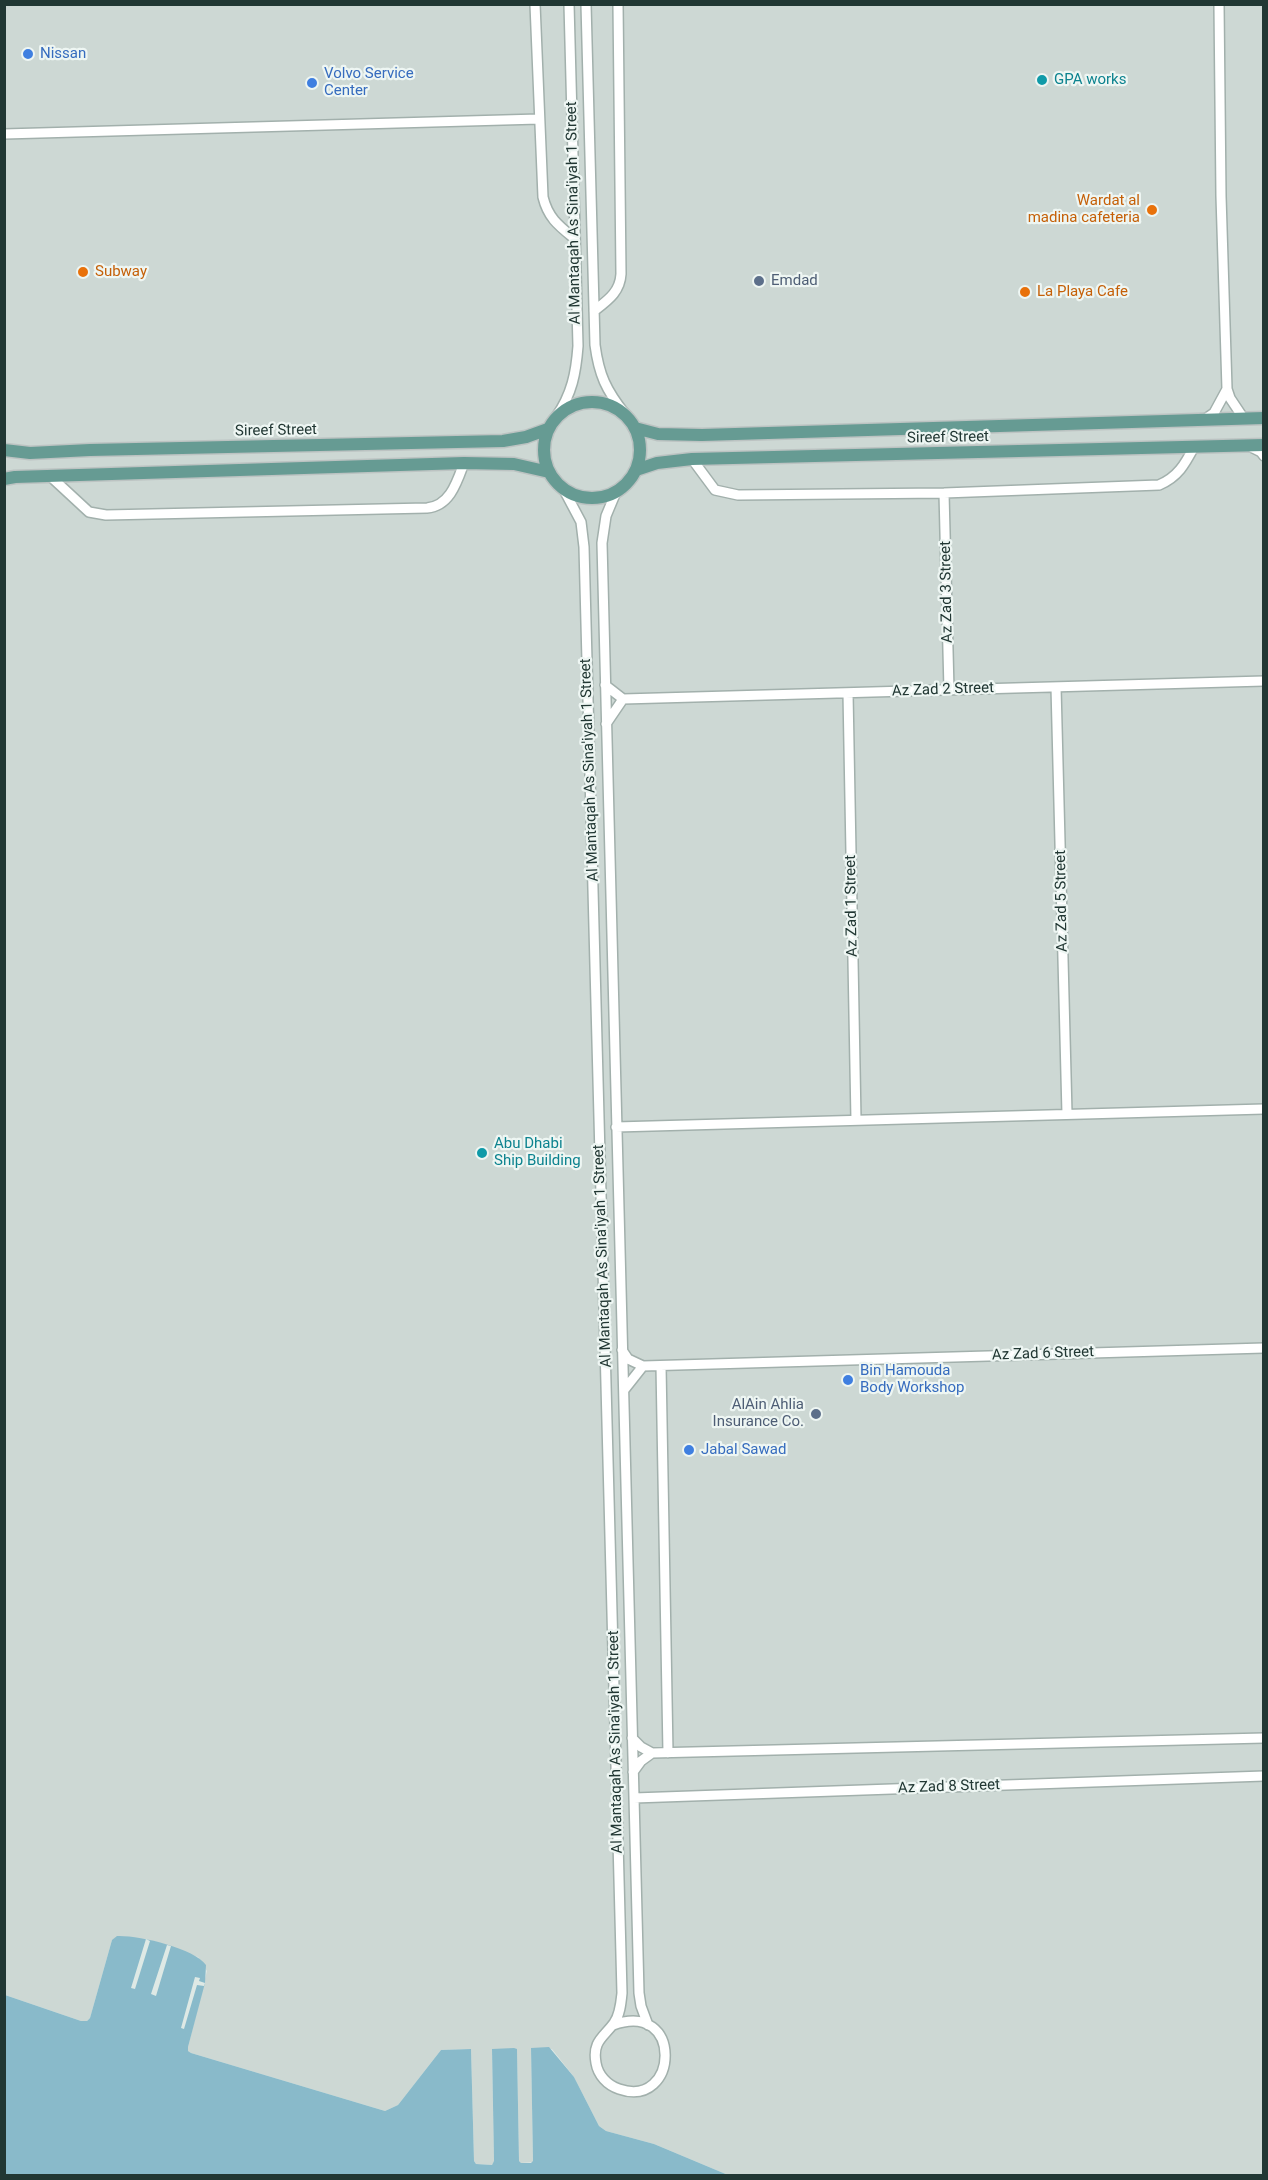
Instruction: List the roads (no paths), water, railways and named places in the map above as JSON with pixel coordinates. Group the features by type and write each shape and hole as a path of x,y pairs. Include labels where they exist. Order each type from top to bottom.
{"main road":[{"path":"597,401 612,405 625,414 635,428 640,442 640,456 636,470 624,486 603,497 590,498 576,496 564,490 549,471 544,458 544,443 548,429 556,417 568,407 582,402 597,401"},
{"name":"Sireef Street","path":"635,428 658,434 702,435 1263,418"},
{"name":"Sireef Street","path":"4,450 30,453 503,441 526,437 548,429"},
{"name":"Sireef Street","path":"636,470 657,462 692,459 1263,445"},
{"path":"4,479 49,475 464,464 514,465 549,471"}],"street":[{"path":"535,4 543,197 553,222 575,239"},
{"name":"Al Mantaqah As Sina'iyah 1 Street","path":"556,417 566,403 576,370 578,346 569,4"},
{"name":"Al Mantaqah As Sina'iyah 1 Street","path":"586,4 595,345 598,369 610,396 625,414"},
{"path":"594,311 615,294 621,281 618,4"},
{"path":"1219,4 1221,196 1227,389 1235,407 1244,419"},
{"path":"4,134 539,119"},
{"path":"1204,420 1214,412 1227,389"},
{"path":"1247,445 1261,452 1263,456"},
{"path":"692,459 715,489 738,495 944,493 1159,485 1171,480 1181,471 1194,447"},
{"path":"49,475 89,512 106,515 427,508 441,503 454,490 464,464"},
{"name":"Al Mantaqah As Sina'iyah 1 Street","path":"564,490 581,522 584,548 622,1993 619,2013 613,2025 604,2032 598,2042 596,2063 600,2074 607,2082 627,2092 648,2087 657,2080 663,2071 666,2049 662,2040 648,2025 640,2006 639,1993 602,534 606,516 616,492"},
{"name":"Az Zad 3 Street","path":"944,493 949,690"},
{"name":"Az Zad 2 Street","path":"623,699 1263,681"},
{"path":"605,686 623,699 606,724"},
{"name":"Az Zad 5 Street","path":"1056,687 1067,1114"},
{"name":"Az Zad 1 Street","path":"848,693 856,1120"},
{"path":"616,1127 1263,1109"},
{"name":"Az Zad 6 Street","path":"643,1366 1263,1348"},
{"path":"622,1350 633,1362 643,1366 623,1391"},
{"path":"661,1366 668,1753"},
{"path":"632,1738 652,1753 668,1753 1263,1738"},
{"path":"633,1772 641,1761 652,1753"},
{"name":"Az Zad 8 Street","path":"634,1798 1263,1776"},
{"path":"613,2025 624,2021 636,2021 648,2025"}],"water":[{"path":"117,1936 138,1938 178,1948 200,1959 206,1965 205,1983 188,2047 191,2053 385,2111 398,2105 441,2050 471,2049 474,2161 476,2164 492,2165 494,2161 492,2049 517,2049 519,2161 531,2163 533,2161 531,2048 549,2047 574,2077 599,2126 606,2131 654,2144 728,2175 5,2176 5,1995 81,2021 87,2021 90,2018 112,1940"}],"place":[{"name":"Nissan","path":"28,54"},
{"name":"GPA works","path":"1042,80"},
{"name":"Volvo Service Center","path":"312,83"},
{"name":"Wardat al madina cafeteria","path":"1152,210"},
{"name":"Subway","path":"83,272"},
{"name":"Emdad","path":"759,281"},
{"name":"La Playa Cafe","path":"1025,292"},
{"name":"Abu Dhabi Ship Building","path":"482,1153"},
{"name":"Bin Hamouda Body Workshop","path":"848,1380"},
{"name":"AlAin Ahlia Insurance Co.","path":"816,1414"},
{"name":"Jabal Sawad","path":"689,1450"}]}
